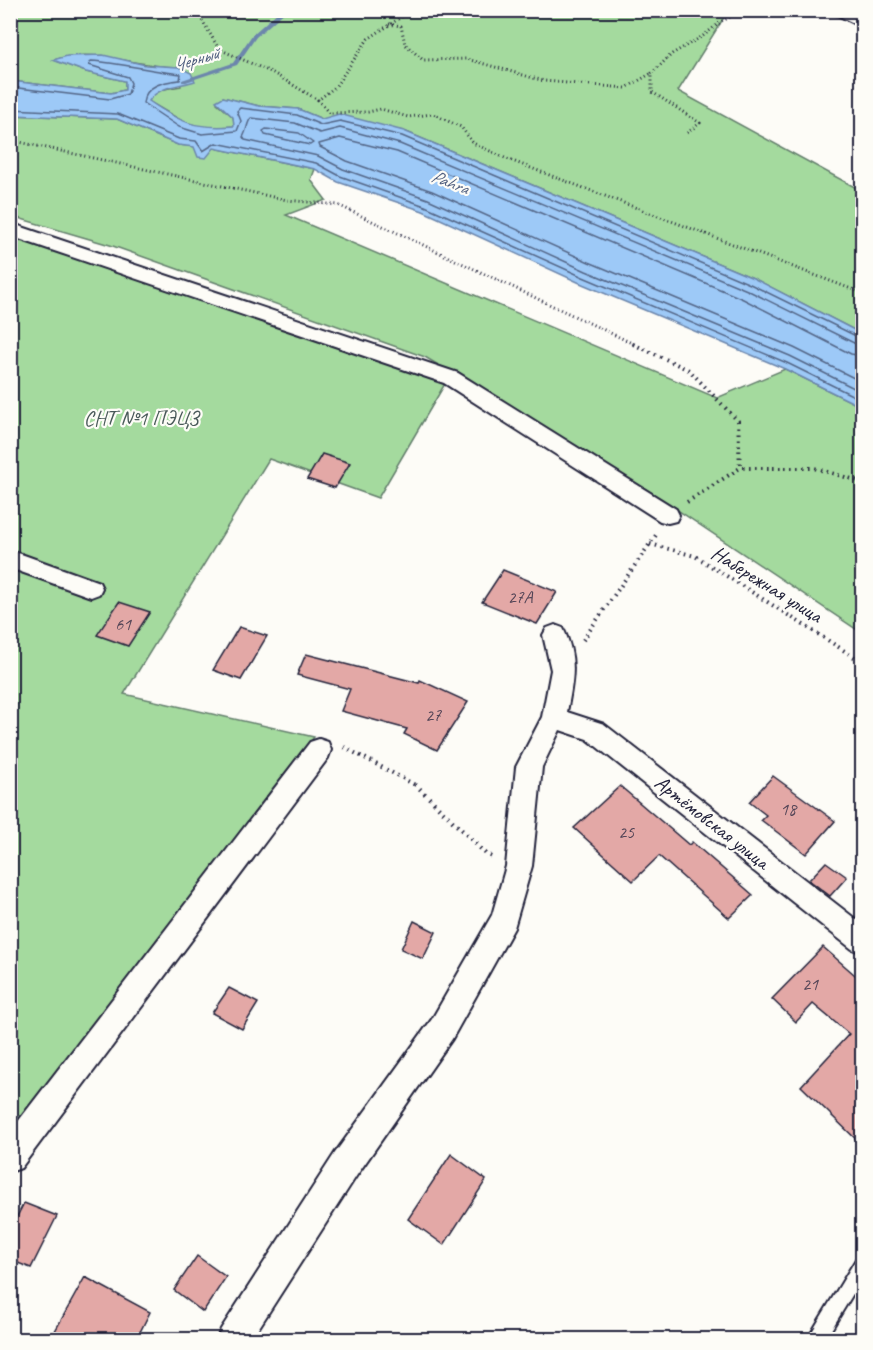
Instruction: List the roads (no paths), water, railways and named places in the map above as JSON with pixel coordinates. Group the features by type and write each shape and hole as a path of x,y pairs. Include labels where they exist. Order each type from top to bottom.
{"street":[{"path":"834,10 862,22"},
{"path":"10,229 451,378 668,515"},
{"path":"10,559 91,588"},
{"path":"232,1340 346,1164 442,1029 504,920 519,866 529,766 554,718 562,670 555,635"},
{"name":"Артёмовская улица","path":"554,718 595,731 862,940"},
{"path":"10,1157 318,750"}],"lane":[{"path":"815,1340 862,1265"}],"water":[{"name":"Pahra","path":"103,55 146,65 179,67 191,73 195,81 164,89 149,101 170,115 189,123 234,126 233,117 216,101 223,97 259,106 298,109 322,119 339,114 404,131 753,278 862,334 862,407 785,369 580,283 423,211 338,182 315,169 214,148 206,158 198,157 194,147 178,145 117,119 11,115 11,81 111,93 125,90 125,81 86,72 53,60 67,56"}],"waterway":[{"name":"Черный","path":"184,81 235,64 254,36 284,10"}],"park label":[{"name":"СНТ №1 ПЭЦЗ","path":"141,418"}]}
